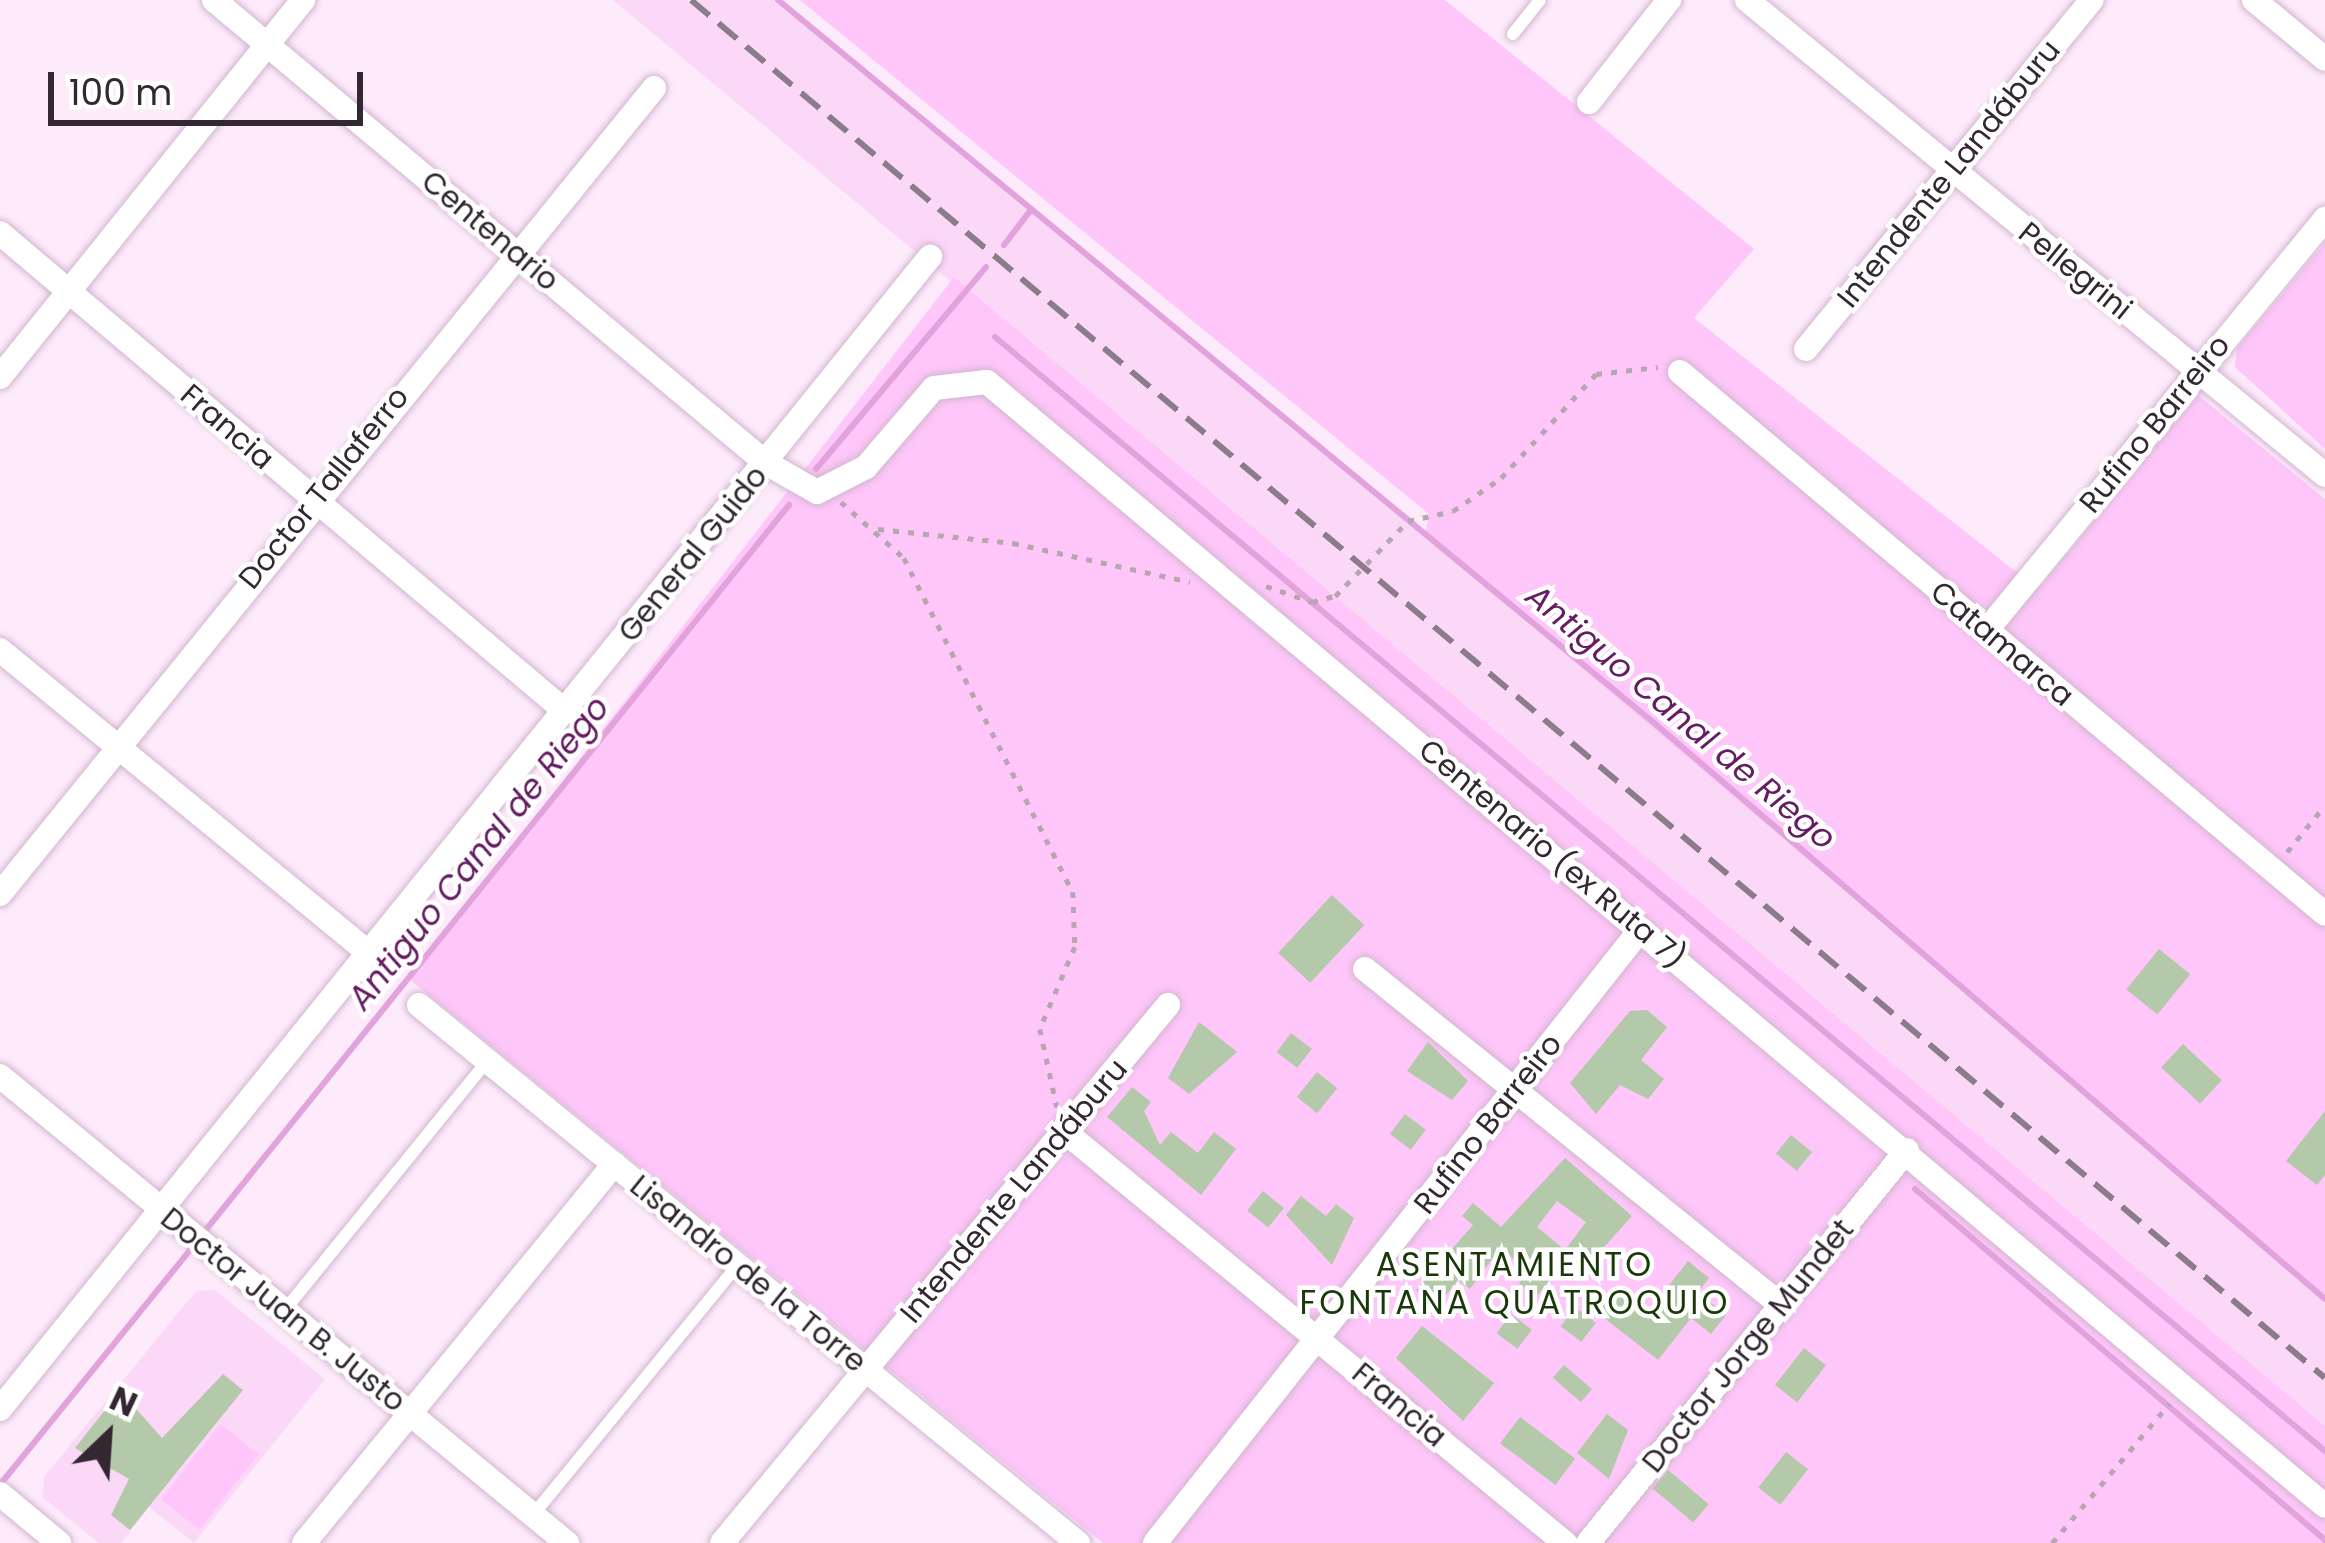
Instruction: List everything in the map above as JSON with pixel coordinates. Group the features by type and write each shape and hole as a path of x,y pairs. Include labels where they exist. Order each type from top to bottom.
{"street":[{"name":"Centenario","path":"214,0 766,463"},
{"path":"0,377 303,0"},
{"path":"1588,102 1670,0"},
{"name":"Pellegrini","path":"1747,0 2325,475"},
{"name":"Intendente Landáburu","path":"1806,349 2092,0"},
{"path":"2254,0 2325,59"},
{"name":"Doctor Tallaferro","path":"0,894 514,251 654,88"},
{"name":"Rufino Barreiro","path":"1986,631 2325,219"},
{"name":"Francia","path":"0,233 566,712"},
{"name":"General Guido","path":"0,1409 930,257"},
{"name":"Catamarca","path":"1680,372 2325,914"},
{"name":"Centenario (ex Ruta 7)","path":"826,491 866,467 934,388 975,379 1224,580 1907,1150 2325,1506"},
{"path":"766,463 826,491"},
{"path":"0,650 367,951"},
{"name":"Rufino Barreiro","path":"1155,1543 1641,929"},
{"path":"1365,969 1780,1306"},
{"name":"Lisandro de la Torre","path":"419,1005 1078,1543"},
{"name":"Intendente Landáburu","path":"722,1543 1168,1005"},
{"name":"Doctor Juan B. Justo","path":"0,1076 567,1543"},
{"name":"Francia","path":"1064,1131 1565,1543"},
{"name":"Doctor Jorge Mundet","path":"1588,1543 1907,1150"},
{"path":"309,1541 614,1163"},
{"path":"0,1494 59,1543"}],"lane":[{"path":"1513,34 1540,0"},
{"path":"284,1311 487,1060"},
{"path":"533,1515 737,1265"}],"path":[{"path":"878,529 1013,543 1164,583 1224,580 1312,602 1335,596 1408,521 1453,511 1501,478 1597,374 1631,363 1680,372"},
{"path":"826,491 878,529 904,558 1073,892 1075,947 1040,1029 1064,1131"},
{"path":"2272,870 2325,806"},
{"path":"2052,1543 2184,1386"}],"shaded area":[{"path":"613,0 778,0 1653,722 2325,1297 2325,1426"},
{"path":"800,0 1445,0 1754,249 1694,318 2038,589 2198,395 2325,499 2325,1298 1425,535 1429,514"},
{"path":"2325,243 2325,449 2235,367 2237,348"},
{"path":"954,277 2325,1426 2325,1543 1103,1543 409,979"},
{"path":"215,1290 325,1379 194,1543 149,1507 121,1543 99,1543 42,1497 44,1477 196,1291"},
{"path":"220,1424 259,1454 200,1530 161,1500"}],"building":[{"path":"1332,895 1364,925 1310,983 1278,953"},
{"path":"2159,949 2190,974 2157,1015 2126,989"},
{"path":"1647,1010 1667,1027 1641,1060 1664,1079 1648,1099 1620,1085 1596,1114 1570,1083 1630,1011"},
{"path":"1199,1022 1237,1052 1189,1094 1168,1078"},
{"path":"1291,1033 1312,1049 1297,1068 1277,1052"},
{"path":"1428,1042 1468,1081 1452,1100 1407,1071"},
{"path":"2183,1044 2222,1080 2200,1104 2161,1067"},
{"path":"1317,1072 1337,1088 1317,1113 1297,1097"},
{"path":"1132,1087 1151,1102 1144,1111 1160,1145 1171,1132 1198,1153 1214,1132 1236,1149 1201,1195 1107,1117"},
{"path":"2325,1111 2325,1175 2317,1185 2286,1161"},
{"path":"1405,1114 1426,1130 1411,1150 1390,1134"},
{"path":"1791,1135 1812,1152 1797,1171 1776,1154"},
{"path":"1565,1158 1632,1216 1577,1277 1562,1265 1536,1297 1519,1283 1528,1271 1500,1248 1470,1289 1458,1280 1437,1306 1416,1290 1473,1225 1462,1216 1473,1203 1501,1227","holes":["1557,1201 1586,1222 1565,1250 1537,1227"]},
{"path":"1263,1191 1284,1208 1268,1227 1247,1210"},
{"path":"1301,1196 1326,1216 1336,1204 1354,1218 1332,1265 1286,1215"},
{"path":"1688,1261 1709,1278 1698,1292 1726,1315 1711,1334 1691,1318 1658,1360 1595,1311 1614,1286 1648,1312"},
{"path":"1575,1307 1596,1323 1581,1342 1561,1326"},
{"path":"1511,1314 1532,1330 1517,1349 1497,1333"},
{"path":"1422,1326 1494,1383 1463,1421 1396,1358"},
{"path":"1804,1348 1826,1365 1797,1402 1775,1385"},
{"path":"1564,1365 1592,1389 1581,1402 1553,1378"},
{"path":"223,1374 243,1390 130,1530 111,1515 129,1479 75,1448 120,1391 162,1438"},
{"path":"1607,1414 1628,1430 1609,1479 1577,1453"},
{"path":"1520,1417 1575,1459 1555,1485 1500,1443"},
{"path":"1786,1452 1808,1469 1780,1505 1758,1487"},
{"path":"1668,1470 1709,1504 1693,1522 1653,1488"}],"waterway":[{"name":"Antiguo Canal de Riego","path":"778,0 1653,722 2325,1299"},
{"name":"Antiguo Canal de Riego","path":"1004,245 1030,211"},
{"name":"Antiguo Canal de Riego","path":"816,469 986,267"},
{"path":"995,337 2325,1451"},
{"name":"Antiguo Canal de Riego","path":"205,1231 789,505"},
{"path":"1915,1189 2325,1540"},
{"name":"Antiguo Canal de Riego","path":"3,1481 191,1249"}],"railway":[{"path":"691,0 2325,1378"}],"district":[{"name":"ASENTAMIENTO FONTANA QUATROQUIO","path":"1515,1284"}]}
